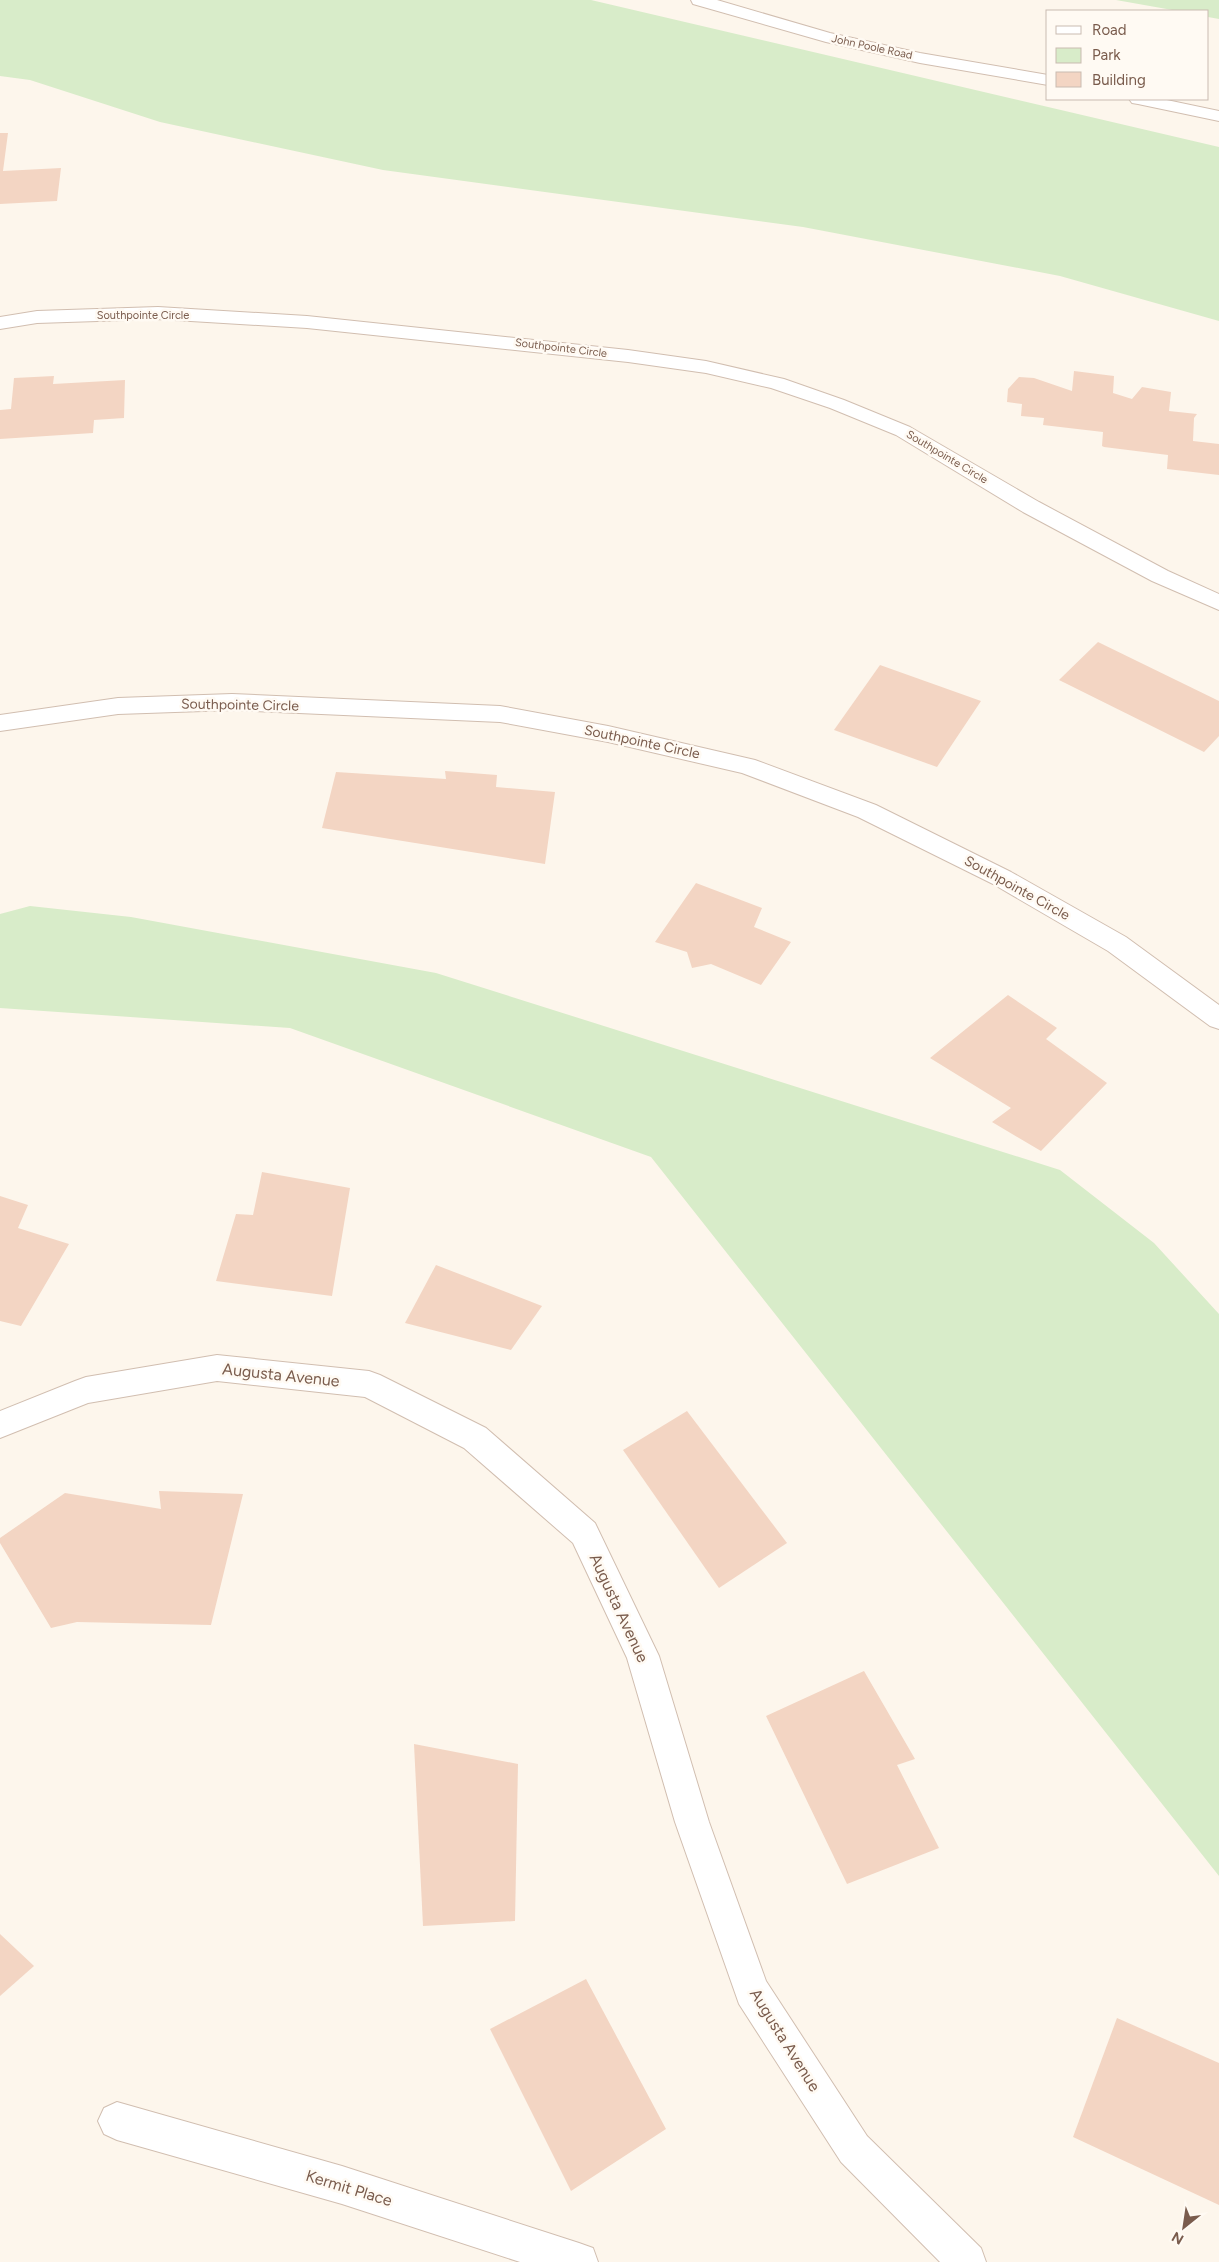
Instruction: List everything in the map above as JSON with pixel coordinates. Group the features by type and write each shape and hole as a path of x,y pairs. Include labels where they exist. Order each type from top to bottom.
{"street":[{"name":"John Poole Road","path":"698,0 826,37 920,58 1046,80"},
{"path":"1143,100 1219,116"},
{"name":"Southpointe Circle","path":"0,323 38,317 158,313 307,322 628,356 706,367 777,383 837,404 903,431 1031,507 1160,576 1219,603"},
{"name":"Southpointe Circle","path":"0,723 118,706 232,702 500,714 608,734 748,766 867,811 1002,878 1117,944 1219,1019"},
{"name":"Augusta Avenue","path":"0,1425 86,1390 218,1368 369,1384 475,1438 584,1533 644,1656 692,1822 752,1990 854,2149 967,2262"},
{"name":"Kermit Place","path":"117,2121 342,2185 579,2262"}],"green space":[{"path":"0,0 591,0 1219,147 1219,321 1060,276 803,227 383,170 160,122 30,80 0,76"},
{"path":"1116,0 1219,0 1219,19 1209,17 1209,10 1172,10"},
{"path":"30,906 131,917 436,973 1060,1170 1154,1243 1219,1314 1219,1876 651,1157 290,1028 0,1008 0,914"}],"building":[{"path":"0,133 8,133 3,171 61,168 57,201 0,204"},
{"path":"1074,371 1114,376 1113,393 1132,399 1142,387 1171,392 1169,411 1197,414 1194,418 1193,441 1219,444 1219,475 1167,469 1168,455 1104,447 1102,446 1103,432 1043,425 1044,418 1021,416 1022,404 1007,402 1008,389 1019,377 1034,378 1072,391"},
{"path":"54,376 53,384 125,380 124,418 94,420 93,433 0,439 0,410 11,409 14,378"},
{"path":"1098,642 1219,701 1219,736 1204,752 1059,680"},
{"path":"880,665 981,701 937,767 834,730"},
{"path":"445,771 497,775 496,787 555,792 545,864 322,828 336,772 446,779"},
{"path":"696,883 762,908 754,927 791,942 761,985 711,964 692,968 687,952 655,942"},
{"path":"1008,995 1057,1028 1046,1039 1107,1083 1041,1151 992,1122 1011,1108 930,1058"},
{"path":"262,1172 350,1188 332,1296 216,1281 236,1214 253,1215"},
{"path":"0,1196 28,1205 18,1228 69,1244 21,1326 0,1321"},
{"path":"436,1265 542,1306 511,1350 405,1323"},
{"path":"687,1411 787,1543 719,1588 623,1450"},
{"path":"159,1491 243,1494 211,1625 77,1622 51,1628 0,1543 0,1538 65,1493 161,1509"},
{"path":"864,1671 915,1759 897,1765 939,1848 847,1884 766,1716"},
{"path":"414,1744 518,1764 515,1921 423,1926"},
{"path":"0,1934 34,1966 0,1996"},
{"path":"586,1979 666,2129 571,2191 490,2029"},
{"path":"1117,2018 1219,2063 1219,2205 1073,2137"}]}
